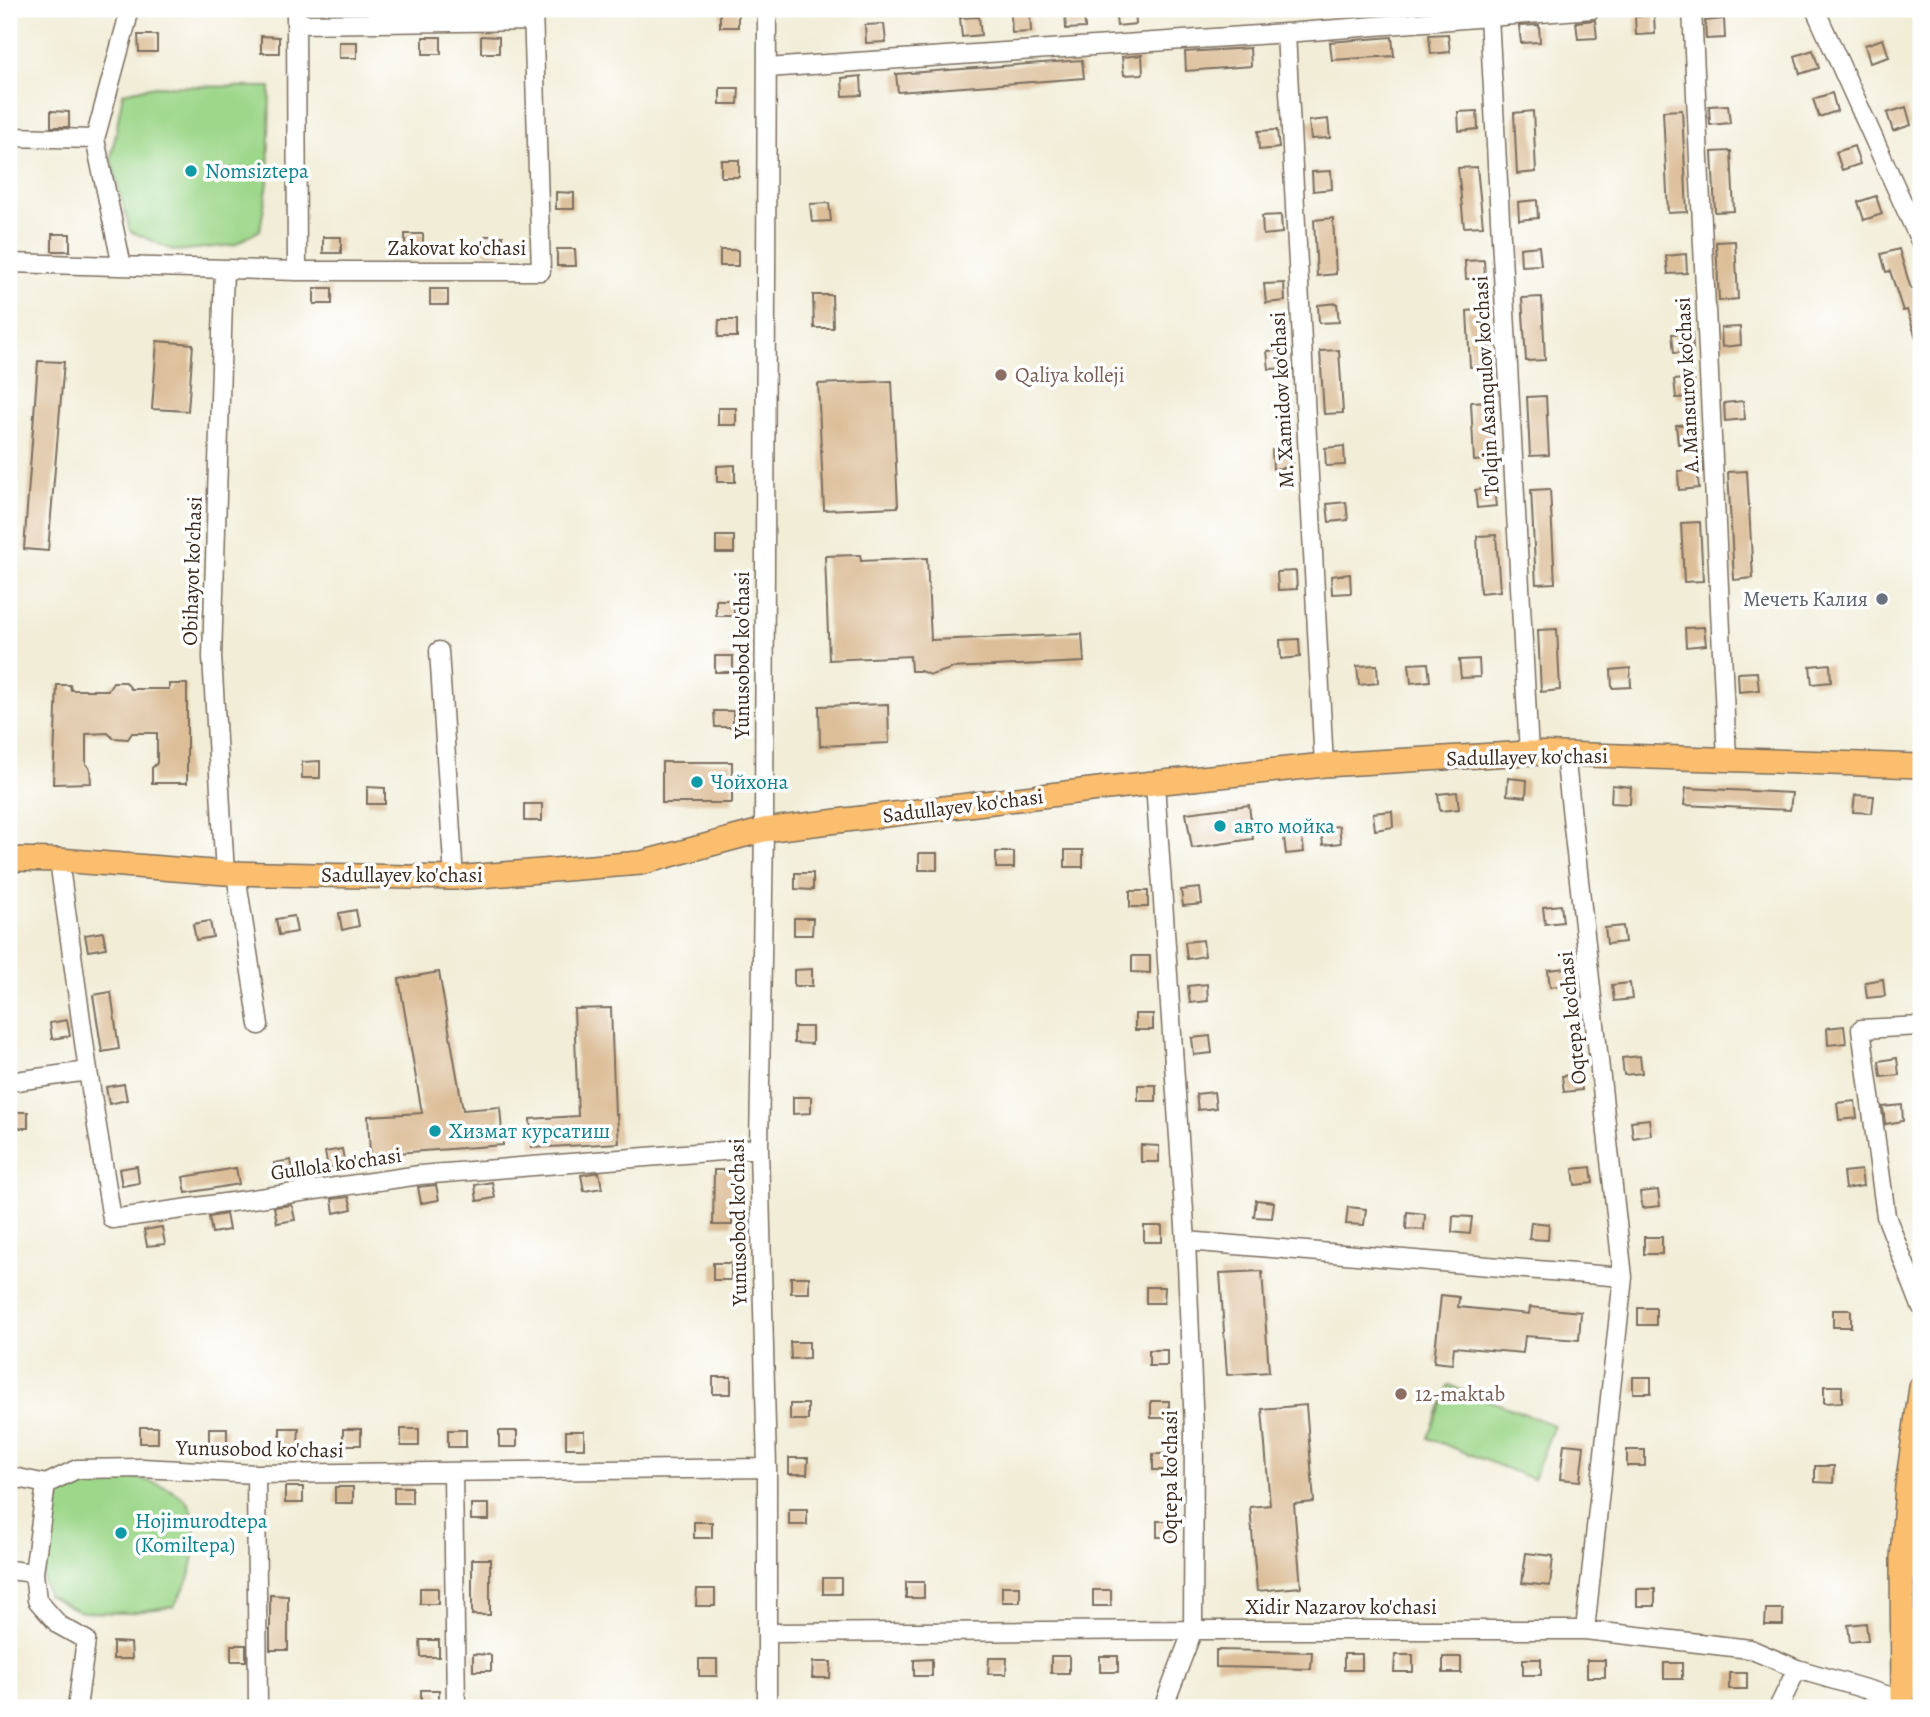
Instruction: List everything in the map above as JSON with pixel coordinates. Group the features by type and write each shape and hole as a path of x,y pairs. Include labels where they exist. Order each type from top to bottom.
{"main road":[{"name":"Sadullayev ko'chasi","path":"9,859 59,860 230,874 454,878 641,863 764,830 1324,765 1529,753 1921,766"},
{"path":"1903,1704 1902,1559 1907,1486 1921,1387"}],"street":[{"path":"122,266 95,139 127,21 126,9"},
{"name":"Yunusobod ko'chasi","path":"767,9 764,830 759,1148 766,1468 767,1708"},
{"path":"767,68 1286,33 1592,9"},
{"name":"A.Mansurov ko'chasi","path":"1692,9 1727,758"},
{"path":"1815,9 1921,243"},
{"name":"Zakovat ko'chasi","path":"9,263 296,271 541,271 533,15 296,17"},
{"name":"To'lqin Asanqulov ko'chasi","path":"1489,16 1529,753"},
{"path":"296,17 296,271"},
{"name":"M. Xamidov ko'chasi","path":"1286,33 1324,765"},
{"path":"9,137 95,139"},
{"name":"Obihayot ko'chasi","path":"224,269 212,657 230,874 259,1025"},
{"path":"439,651 454,878"},
{"name":"Oqtepa ko'chasi","path":"1565,754 1623,1277 1585,1630"},
{"name":"Oqtepa ko'chasi","path":"1155,783 1186,1241 1194,1428 1193,1630 1163,1708"},
{"path":"9,1082 88,1071 59,860"},
{"path":"1921,1026 1861,1029 1886,1216 1921,1306"},
{"name":"Gullola ko'chasi","path":"88,1071 112,1219 419,1175 759,1148"},
{"path":"1186,1241 1623,1277"},
{"name":"Yunusobod ko'chasi","path":"46,1484 77,1469 142,1468 256,1474 766,1468"},
{"path":"453,1473 456,1708"},
{"path":"256,1474 258,1708"},
{"path":"9,1476 46,1484 34,1573 37,1600 58,1625 86,1640 77,1708"},
{"path":"9,1570 34,1573"},
{"name":"Xidir Nazarov ko'chasi","path":"768,1633 1585,1630 1751,1649 1797,1669 1903,1704"},
{"path":"1778,1708 1797,1669"}],"green space":[{"name":"Nomsiztepa","path":"155,86 270,87 268,183 260,230 234,245 175,251 130,231 111,159 123,93"},
{"path":"1449,1385 1554,1425 1533,1479 1428,1438"},
{"name":"Hojimurodtepa (Komiltepa)","path":"110,1472 167,1488 189,1505 195,1526 194,1551 187,1582 174,1606 129,1613 81,1612 47,1595 41,1570 55,1496 75,1475"}],"building":[{"path":"1084,9 1085,28 1066,29 1065,11"},
{"path":"1115,9 1135,9 1136,24 1117,26"},
{"path":"720,11 738,11 738,27 720,27"},
{"path":"1030,13 1031,32 1012,33 1011,15"},
{"path":"1654,15 1655,34 1636,35 1635,17"},
{"path":"979,17 981,35 962,37 960,18"},
{"path":"1724,19 1725,38 1706,39 1705,21"},
{"path":"1595,20 1597,38 1578,39 1576,22"},
{"path":"884,24 886,42 866,43 865,25"},
{"path":"1539,25 1540,42 1521,43 1519,26"},
{"path":"1448,34 1450,52 1431,54 1429,35"},
{"path":"138,35 157,35 157,52 139,52"},
{"path":"261,36 279,37 279,53 261,53"},
{"path":"481,36 499,37 499,53 481,53"},
{"path":"423,37 441,37 441,54 423,54"},
{"path":"1392,37 1394,56 1332,60 1330,42"},
{"path":"1883,39 1889,57 1870,63 1865,45"},
{"path":"339,42 357,42 357,58 339,58"},
{"path":"1250,48 1251,66 1186,71 1185,52"},
{"path":"1813,50 1819,68 1800,74 1795,56"},
{"path":"1142,55 1143,74 1124,75 1122,57"},
{"path":"1082,60 1084,78 898,92 896,74"},
{"path":"861,76 862,95 843,96 842,78"},
{"path":"720,88 739,88 738,104 720,104"},
{"path":"1832,93 1837,111 1819,117 1813,99"},
{"path":"1728,105 1730,123 1710,125 1709,106"},
{"path":"1906,107 1911,125 1893,131 1887,113"},
{"path":"1682,110 1687,212 1668,213 1663,111"},
{"path":"51,111 69,112 69,127 51,127"},
{"path":"1477,111 1478,129 1459,131 1458,112"},
{"path":"1533,111 1536,172 1517,174 1514,113"},
{"path":"1328,119 1330,138 1311,139 1309,121"},
{"path":"1277,130 1279,148 1259,150 1258,131"},
{"path":"1854,146 1860,164 1842,170 1836,152"},
{"path":"1731,151 1734,211 1715,212 1712,152"},
{"path":"721,160 739,160 739,177 721,177"},
{"path":"1477,167 1483,226 1464,227 1458,168"},
{"path":"1331,171 1332,189 1313,191 1312,172"},
{"path":"556,192 574,193 574,209 556,209"},
{"path":"1876,196 1882,214 1864,220 1858,202"},
{"path":"1537,200 1538,218 1519,220 1518,202"},
{"path":"829,203 831,221 812,222 810,204"},
{"path":"1281,215 1282,233 1263,235 1262,216"},
{"path":"1333,218 1336,274 1317,276 1314,220"},
{"path":"52,234 70,234 70,251 52,251"},
{"path":"405,234 423,234 423,251 405,251"},
{"path":"485,236 503,236 503,253 485,253"},
{"path":"323,237 341,237 341,253 323,253"},
{"path":"1735,241 1738,299 1719,301 1716,242"},
{"path":"1539,246 1541,265 1521,266 1520,248"},
{"path":"557,249 575,249 576,266 557,266"},
{"path":"1899,249 1911,289 1916,287 1921,305 1921,343 1918,344 1907,310 1903,311 1890,271 1886,272 1881,254"},
{"path":"720,250 738,250 738,266 720,266"},
{"path":"1686,254 1687,273 1668,274 1666,256"},
{"path":"1484,260 1485,278 1466,279 1465,261"},
{"path":"1284,283 1285,301 1266,303 1264,284"},
{"path":"314,288 332,288 332,304 314,304"},
{"path":"430,289 448,289 448,305 430,305"},
{"path":"813,295 832,295 833,328 814,328"},
{"path":"1542,297 1545,360 1526,361 1522,298"},
{"path":"1337,303 1339,322 1319,323 1318,305"},
{"path":"1486,309 1489,365 1470,367 1467,311"},
{"path":"719,320 737,320 737,337 718,337"},
{"path":"1740,327 1741,345 1722,347 1721,328"},
{"path":"1692,333 1693,351 1674,353 1672,334"},
{"path":"157,341 193,344 188,411 152,409"},
{"path":"1286,350 1288,368 1269,369 1267,351"},
{"path":"1339,350 1343,413 1324,414 1320,351"},
{"path":"38,361 64,362 48,551 24,549"},
{"path":"1694,378 1695,397 1676,398 1674,380"},
{"path":"892,381 898,507 824,510 818,384"},
{"path":"1546,396 1549,455 1530,456 1527,397"},
{"path":"1490,401 1494,459 1474,461 1471,402"},
{"path":"1743,401 1745,419 1725,421 1724,403"},
{"path":"718,408 736,408 736,425 718,425"},
{"path":"1695,424 1697,442 1678,444 1676,425"},
{"path":"1344,446 1345,465 1326,466 1325,448"},
{"path":"1291,449 1292,467 1273,469 1272,450"},
{"path":"735,465 735,482 717,482 717,466"},
{"path":"1697,470 1699,488 1679,490 1678,471"},
{"path":"1747,471 1753,578 1734,580 1728,472"},
{"path":"1494,488 1496,506 1477,508 1475,490"},
{"path":"1550,489 1555,583 1536,584 1531,490"},
{"path":"1346,502 1348,520 1329,522 1327,504"},
{"path":"1700,522 1703,581 1684,582 1681,523"},
{"path":"1496,535 1500,591 1480,593 1477,536"},
{"path":"716,536 734,536 734,553 716,553"},
{"path":"860,555 861,561 927,558 931,640 1082,634 1084,662 951,668 931,675 911,671 910,656 829,660 825,556"},
{"path":"1296,571 1297,589 1278,590 1277,572"},
{"path":"1350,574 1351,593 1332,594 1331,576"},
{"path":"716,600 734,600 734,616 716,616"},
{"path":"1704,627 1706,645 1686,647 1685,628"},
{"path":"1557,629 1560,690 1541,692 1538,630"},
{"path":"1299,639 1300,657 1281,659 1280,640"},
{"path":"715,656 733,656 733,672 715,672"},
{"path":"1479,659 1480,677 1461,678 1459,660"},
{"path":"1428,663 1430,681 1411,683 1409,664"},
{"path":"1830,664 1831,682 1812,684 1810,666"},
{"path":"1377,665 1378,683 1359,685 1357,666"},
{"path":"1630,668 1631,687 1612,688 1611,670"},
{"path":"1757,672 1759,690 1739,692 1738,673"},
{"path":"113,682 126,682 131,689 169,689 169,684 187,684 187,783 152,783 152,768 157,763 157,733 132,733 128,739 113,738 108,733 86,734 86,764 90,769 91,783 53,784 57,685 70,685 71,690 108,690"},
{"path":"888,704 889,743 820,746 819,706"},
{"path":"714,711 733,711 733,727 715,727"},
{"path":"320,761 320,778 302,778 302,762"},
{"name":"Чойхона","path":"662,762 732,762 732,803 662,803"},
{"path":"1508,778 1527,780 1526,797 1507,795"},
{"path":"1612,785 1631,787 1630,804 1611,803"},
{"path":"367,787 385,788 385,804 367,804"},
{"path":"1686,788 1792,793 1790,810 1684,805"},
{"path":"1457,792 1459,809 1440,811 1438,794"},
{"path":"1855,795 1874,796 1872,813 1853,812"},
{"path":"524,804 542,804 542,821 524,821"},
{"name":"авто мойка","path":"1249,805 1253,839 1192,848 1186,813"},
{"path":"1392,811 1393,827 1375,830 1373,813"},
{"path":"1339,826 1341,843 1323,845 1321,828"},
{"path":"1302,836 1304,852 1286,854 1284,838"},
{"path":"1065,850 1083,850 1083,867 1065,867"},
{"path":"996,852 1014,852 1014,868 996,868"},
{"path":"919,853 937,853 937,870 919,870"},
{"path":"795,873 813,873 813,890 795,889"},
{"path":"1200,888 1202,904 1183,906 1181,890"},
{"path":"1130,891 1148,891 1148,907 1130,907"},
{"path":"1561,905 1563,922 1545,924 1543,907"},
{"path":"356,910 359,926 342,930 339,913"},
{"path":"294,916 297,932 279,935 276,919"},
{"path":"794,918 813,918 812,935 794,935"},
{"path":"210,921 213,937 196,940 193,924"},
{"path":"1623,926 1625,942 1607,944 1605,928"},
{"path":"103,932 106,948 88,951 85,935"},
{"path":"1203,940 1205,956 1187,959 1185,942"},
{"path":"1132,956 1150,956 1150,973 1132,972"},
{"path":"1566,968 1568,985 1550,987 1548,970"},
{"path":"812,969 812,986 794,986 794,970"},
{"path":"439,972 463,1110 500,1107 503,1145 370,1155 368,1116 422,1113 399,979"},
{"path":"1883,979 1885,996 1867,998 1865,982"},
{"path":"1630,983 1632,999 1614,1001 1612,985"},
{"path":"1207,984 1208,1001 1190,1003 1188,986"},
{"path":"111,992 119,1049 102,1052 93,995"},
{"path":"611,1008 615,1114 619,1143 532,1148 530,1119 578,1116 574,1009"},
{"path":"1135,1014 1153,1014 1153,1030 1135,1030"},
{"path":"67,1020 70,1036 52,1039 50,1023"},
{"path":"1844,1026 1846,1043 1828,1045 1827,1028"},
{"path":"794,1027 812,1027 812,1044 794,1043"},
{"path":"1210,1036 1212,1053 1194,1055 1192,1038"},
{"path":"1640,1056 1642,1073 1624,1075 1622,1058"},
{"path":"1897,1058 1899,1075 1881,1077 1879,1061"},
{"path":"1580,1074 1582,1090 1564,1092 1562,1076"},
{"path":"124,1084 127,1100 109,1104 106,1087"},
{"path":"1138,1085 1156,1085 1156,1101 1138,1101"},
{"path":"1214,1092 1216,1108 1198,1110 1196,1094"},
{"path":"793,1097 811,1097 811,1113 793,1114"},
{"path":"1855,1101 1857,1118 1839,1120 1837,1103"},
{"path":"1902,1105 1903,1121 1885,1124 1883,1107"},
{"path":"10,1112 28,1112 28,1128 10,1128"},
{"path":"1649,1119 1651,1135 1633,1138 1631,1121"},
{"path":"1141,1145 1159,1146 1159,1162 1141,1162"},
{"path":"342,1149 345,1165 328,1168 325,1152"},
{"path":"291,1160 294,1176 276,1179 274,1163"},
{"path":"137,1166 139,1183 122,1186 119,1169"},
{"path":"1591,1167 1593,1183 1575,1185 1573,1169"},
{"path":"236,1168 239,1184 186,1193 183,1177"},
{"path":"714,1170 732,1170 732,1225 713,1225"},
{"path":"1861,1170 1863,1186 1845,1189 1843,1172"},
{"path":"599,1172 602,1188 584,1191 581,1175"},
{"path":"492,1182 495,1198 477,1201 475,1185"},
{"path":"436,1185 439,1200 421,1203 418,1187"},
{"path":"1658,1190 1660,1206 1642,1208 1640,1192"},
{"path":"349,1197 352,1209 334,1213 332,1199"},
{"path":"1256,1200 1274,1202 1272,1218 1254,1217"},
{"path":"292,1205 295,1220 277,1223 274,1207"},
{"path":"1348,1207 1366,1209 1364,1225 1346,1224"},
{"path":"1407,1212 1425,1214 1424,1230 1406,1229"},
{"path":"226,1214 229,1230 212,1233 209,1217"},
{"path":"1453,1216 1472,1217 1470,1234 1452,1232"},
{"path":"1531,1222 1549,1224 1548,1240 1529,1239"},
{"path":"1144,1226 1162,1226 1162,1242 1144,1242"},
{"path":"162,1227 165,1244 147,1246 144,1230"},
{"path":"1644,1237 1662,1237 1662,1254 1644,1254"},
{"path":"713,1263 731,1263 731,1280 713,1280"},
{"path":"1262,1271 1269,1372 1227,1375 1220,1273"},
{"path":"791,1277 809,1277 809,1293 791,1293"},
{"path":"1146,1287 1165,1287 1164,1303 1146,1303"},
{"path":"1441,1295 1459,1297 1458,1307 1529,1314 1530,1307 1581,1312 1579,1340 1525,1336 1523,1353 1454,1347 1452,1364 1434,1362"},
{"path":"1638,1308 1656,1308 1656,1325 1638,1325"},
{"path":"1833,1310 1851,1310 1851,1327 1833,1327"},
{"path":"790,1342 809,1342 809,1358 791,1359"},
{"path":"1149,1350 1167,1350 1167,1366 1149,1366"},
{"path":"713,1377 731,1377 731,1394 713,1394"},
{"path":"1633,1377 1651,1377 1651,1393 1633,1393"},
{"path":"1824,1386 1842,1386 1842,1402 1824,1403"},
{"path":"1151,1401 1169,1401 1169,1418 1151,1418"},
{"path":"790,1404 808,1404 808,1420 790,1420"},
{"path":"1306,1405 1314,1502 1294,1504 1301,1587 1257,1591 1250,1507 1270,1505 1262,1409"},
{"path":"140,1427 158,1427 158,1443 140,1443"},
{"path":"209,1428 227,1428 227,1444 209,1444"},
{"path":"280,1428 299,1428 298,1445 280,1445"},
{"path":"343,1429 361,1429 361,1445 343,1445"},
{"path":"401,1429 419,1429 419,1446 401,1446"},
{"path":"448,1430 466,1430 466,1447 448,1447"},
{"path":"499,1431 517,1431 517,1447 499,1447"},
{"path":"566,1431 584,1431 584,1448 566,1448"},
{"path":"1564,1444 1584,1446 1580,1481 1560,1479"},
{"path":"1627,1450 1645,1450 1645,1466 1627,1466"},
{"path":"1153,1454 1171,1454 1172,1470 1153,1470"},
{"path":"789,1458 808,1458 807,1474 789,1474"},
{"path":"1815,1466 1834,1466 1833,1483 1815,1482"},
{"path":"285,1487 303,1487 303,1503 285,1503"},
{"path":"335,1487 353,1487 353,1503 335,1503"},
{"path":"394,1487 412,1487 412,1503 394,1503"},
{"path":"471,1504 489,1504 489,1520 471,1520"},
{"path":"789,1509 807,1509 807,1525 789,1525"},
{"path":"1157,1521 1175,1521 1175,1537 1157,1537"},
{"path":"694,1522 712,1522 712,1538 694,1538"},
{"path":"1526,1553 1553,1556 1550,1586 1522,1583"},
{"path":"472,1559 490,1559 490,1615 472,1615"},
{"path":"823,1578 841,1578 841,1594 823,1594"},
{"path":"906,1582 924,1582 924,1598 906,1598"},
{"path":"1002,1586 1020,1586 1020,1602 1002,1602"},
{"path":"420,1588 438,1588 438,1604 420,1604"},
{"path":"697,1589 715,1589 715,1606 696,1606"},
{"path":"1637,1589 1655,1589 1655,1606 1637,1606"},
{"path":"1093,1590 1111,1590 1111,1606 1093,1606"},
{"path":"270,1595 288,1596 288,1650 270,1650"},
{"path":"1766,1609 1783,1609 1783,1625 1765,1625"},
{"path":"1866,1623 1868,1640 1850,1642 1848,1625"},
{"path":"420,1640 439,1640 439,1657 421,1657"},
{"path":"113,1642 131,1643 132,1659 113,1659"},
{"path":"231,1645 246,1645 246,1661 231,1661"},
{"path":"1216,1650 1312,1652 1311,1669 1216,1667"},
{"path":"473,1654 491,1655 491,1671 473,1671"},
{"path":"1344,1654 1362,1654 1362,1670 1344,1670"},
{"path":"1395,1655 1413,1655 1413,1672 1394,1672"},
{"path":"1051,1656 1069,1656 1069,1673 1051,1673"},
{"path":"1100,1656 1118,1656 1118,1672 1100,1672"},
{"path":"1443,1657 1461,1657 1461,1673 1443,1673"},
{"path":"989,1658 1007,1658 1006,1674 988,1674"},
{"path":"699,1659 717,1659 717,1676 699,1676"},
{"path":"932,1659 932,1676 914,1676 914,1660"},
{"path":"1523,1659 1541,1659 1541,1675 1523,1675"},
{"path":"1587,1660 1605,1660 1605,1677 1587,1677"},
{"path":"813,1662 831,1662 830,1678 812,1678"},
{"path":"1664,1663 1682,1663 1682,1679 1664,1679"},
{"path":"1729,1673 1747,1673 1747,1689 1729,1689"},
{"path":"421,1690 439,1690 439,1706 421,1706"}],"place":[{"name":"Nomsiztepa","path":"191,171"},
{"name":"Qaliya kolleji","path":"1001,375"},
{"name":"Мечеть Калия","path":"1882,599"},
{"name":"Чойхона","path":"697,782"},
{"name":"авто мойка","path":"1220,826"},
{"name":"Хизмат курсатиш","path":"435,1131"},
{"name":"12-maktab","path":"1401,1394"},
{"name":"Hojimurodtepa (Komiltepa)","path":"121,1533"}]}
